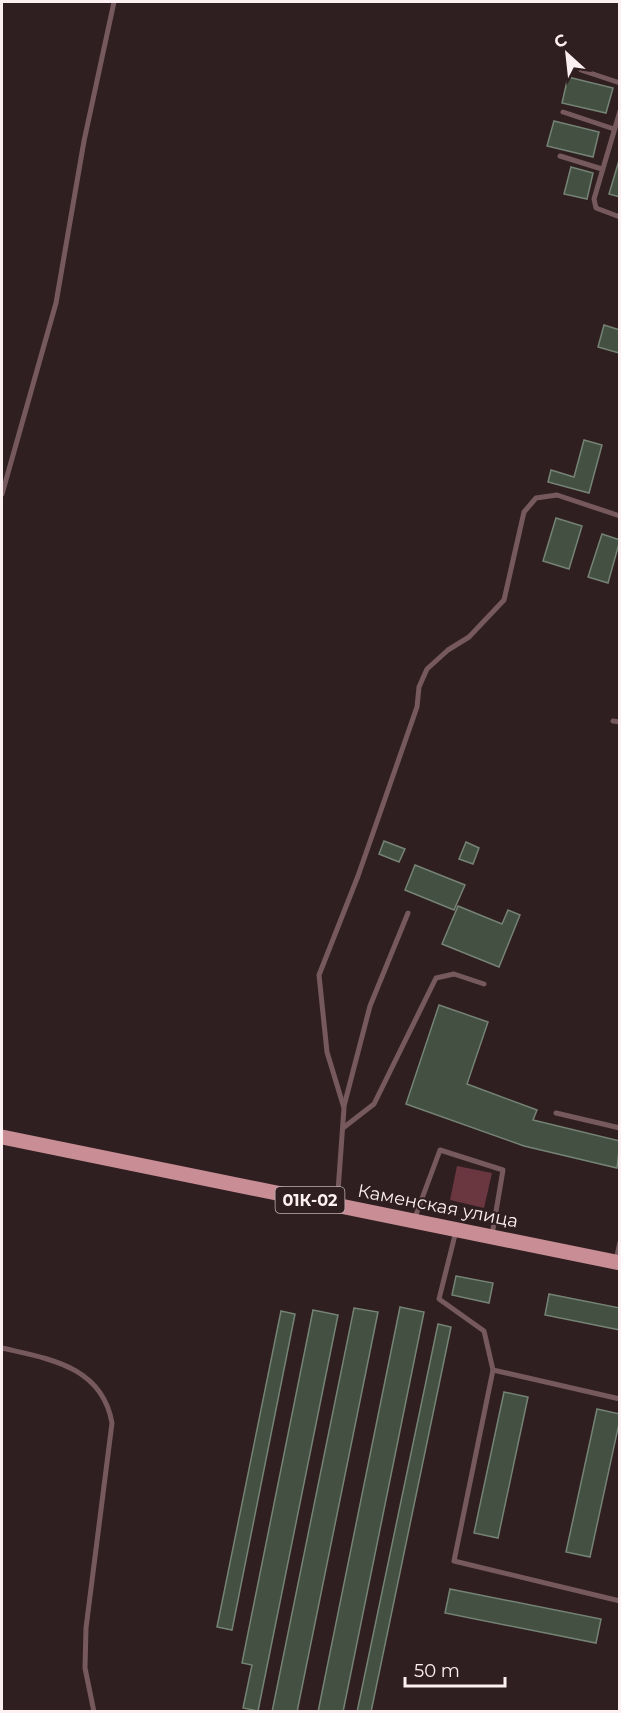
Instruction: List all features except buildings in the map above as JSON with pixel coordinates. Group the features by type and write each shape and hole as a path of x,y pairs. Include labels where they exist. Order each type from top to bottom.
{"main road":[{"name":"Каменская улица","path":"2,1137 618,1262"}],"lane":[{"path":"2,494 56,303 84,141 114,2"},
{"path":"581,70 620,83"},
{"path":"620,111 594,199 596,208 620,217"},
{"path":"563,112 614,129"},
{"path":"560,156 602,169"},
{"path":"344,1108 327,1052 318,975 362,865 417,706 419,687 426,669 448,650 470,637 504,600 524,512 536,498 557,495 620,516"},
{"path":"337,1205 344,1108 370,1006 408,913"},
{"path":"343,1128 374,1104 436,978 454,974 484,984"},
{"path":"556,1113 620,1128"},
{"path":"414,1221 440,1150 503,1170 491,1236"},
{"path":"456,1229 439,1299 484,1330 493,1370 454,1561 620,1601"},
{"path":"618,1262 620,1242"},
{"path":"2,1348 62,1362 96,1386 109,1405 112,1423 86,1629 84,1668 94,1712"},
{"path":"493,1370 620,1399"}],"shaded area":[{"path":"457,1166 492,1173 484,1208 450,1200"}]}
